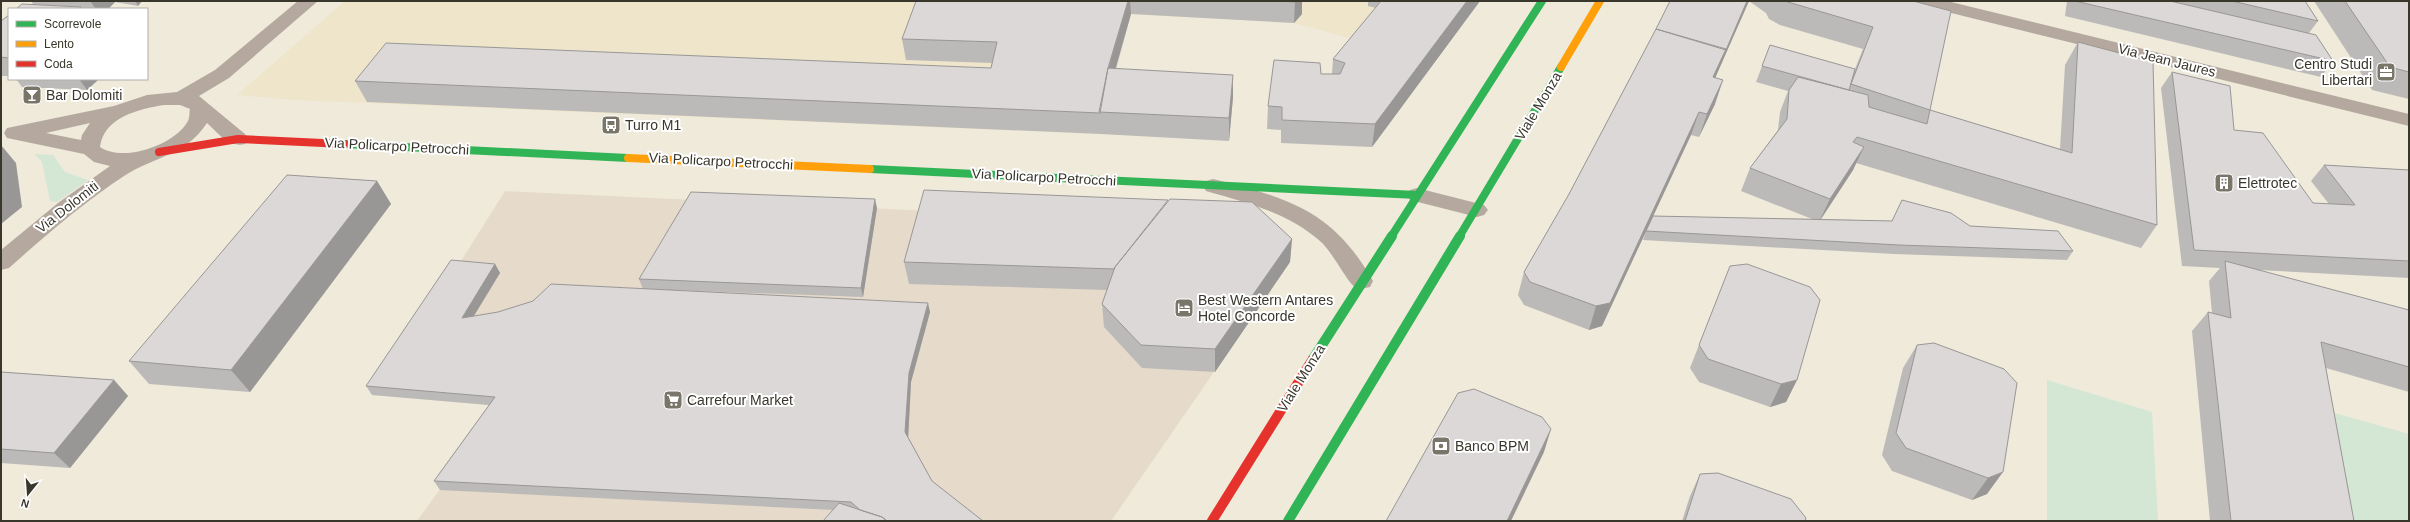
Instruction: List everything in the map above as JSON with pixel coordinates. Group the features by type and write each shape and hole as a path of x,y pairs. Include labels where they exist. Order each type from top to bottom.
{"main road":[{"name":"Viale Monza","path":"1212,521 1362,281 1542,1"},
{"name":"Viale Monza","path":"1288,521 1477,210 1600,1"},
{"name":"Via Policarpo Petrocchi","path":"159,152 238,139 1417,195"}],"street":[{"path":"192,102 222,74 309,1"},
{"name":"Via Jean Jaures","path":"1926,1 2409,120"},
{"path":"8,132 122,110 154,99 192,102 238,139"},
{"name":"Via Dolomiti","path":"90,149 102,159 118,161 138,159 159,152 178,143 196,127 200,119 192,102"},
{"path":"8,132 90,149 89,142 98,127 122,110"},
{"name":"Via Dolomiti","path":"1,262 55,215 90,189 138,159"},
{"name":"Via Policarpo Petrocchi","path":"1204,184 1256,198 1307,220 1332,239 1362,281"},
{"path":"1417,195 1477,210"}],"shaded area":[{"path":"345,1 1397,1 1364,42 1294,23 1131,14 1109,91 1101,134 294,100 237,95"},
{"path":"505,191 929,211 1275,247 1290,262 1111,521 417,521 500,406 372,395 456,269"}],"green space":[{"path":"35,154 53,155 65,172 88,180 57,202 50,201 42,162"},
{"path":"2047,380 2152,412 2158,521 2047,521"},
{"path":"2324,410 2409,434 2409,521 2344,521"}],"building":[{"path":"916,1 1128,1 1108,68 1100,113 355,81 386,43 991,68 997,42 902,39"},
{"path":"1381,1 1467,1 1375,124 1282,120 1282,107 1268,106 1274,60 1320,63 1321,74 1340,74 1345,63 1333,59"},
{"path":"1670,1 1747,1 1726,50 1656,29"},
{"path":"1786,1 1913,1 1951,11 1930,110 1851,84 1873,27"},
{"path":"2075,1 2170,1 2316,35 2333,61"},
{"path":"2232,1 2305,1 2318,21"},
{"path":"2345,1 2409,1 2409,72 2390,67"},
{"path":"22,4 81,7 80,8 17,8"},
{"path":"8,16 8,58 1,57 1,21"},
{"path":"1656,29 1726,49 1713,77 1723,80 1707,114 1699,112 1610,303 1596,306 1530,282 1524,272 1569,194"},
{"path":"2078,42 2153,62 2157,225 1857,137 1853,142 1864,147 1830,199 1750,168 1787,119 1789,90 1798,77 1868,95 1869,107 1927,124 1930,110 2072,153"},
{"path":"1770,45 1855,69 1849,90 1762,66"},
{"path":"1108,68 1233,75 1229,118 1099,112"},
{"name":"Elettrotec","path":"2172,72 2230,86 2234,130 2263,133 2313,203 2355,205 2324,165 2409,170 2409,261 2194,250"},
{"path":"287,175 377,181 231,370 129,361"},
{"path":"924,190 1168,200 1114,269 904,262"},
{"path":"691,192 875,199 861,288 639,279"},
{"name":"Best Western Antares Hotel Concorde","path":"1170,199 1252,202 1292,239 1215,349 1141,345 1102,304 1115,267"},
{"path":"1902,200 1951,213 1970,226 2058,231 2073,251 1899,245 1646,231 1653,216 1892,221"},
{"name":"Carrefour Market","path":"451,260 495,264 462,318 498,312 533,301 551,284 928,303 909,373 905,432 932,481 983,521 887,521 882,517 860,510 851,502 434,481 495,397 366,386"},
{"path":"2225,261 2409,310 2409,367 2321,342 2354,521 2231,521 2208,312 2231,318"},
{"path":"1747,264 1810,287 1820,300 1797,380 1781,384 1708,359 1699,345 1730,266"},
{"path":"1934,343 2004,369 2017,383 2003,472 1988,478 1906,448 1896,433 1917,345"},
{"path":"1,372 114,380 54,453 1,449"},
{"path":"1474,389 1542,417 1551,429 1507,521 1386,521 1458,393"},
{"path":"1718,473 1791,499 1806,518 1805,521 1685,521 1700,474"},
{"path":"839,503 882,517 887,521 823,521"}],"traffic: fast":[{"path":"1313,359 1542,1"},
{"path":"1288,521 1561,67"},
{"path":"344,144 628,158"},
{"path":"870,169 1417,195"}],"traffic: slow":[{"path":"1561,67 1600,1"},
{"path":"628,158 870,169"}],"traffic: jam":[{"path":"159,152 238,139 344,144"},
{"path":"1212,521 1313,359"}],"place":[{"name":"Centro Studi Libertari","path":"2386,72"},
{"name":"Bar Dolomiti","path":"32,95"},
{"name":"Turro M1","path":"611,125"},
{"name":"Elettrotec","path":"2224,183"},
{"name":"Best Western Antares Hotel Concorde","path":"1184,308"},
{"name":"Carrefour Market","path":"673,400"},
{"name":"Banco BPM","path":"1441,446"}]}
